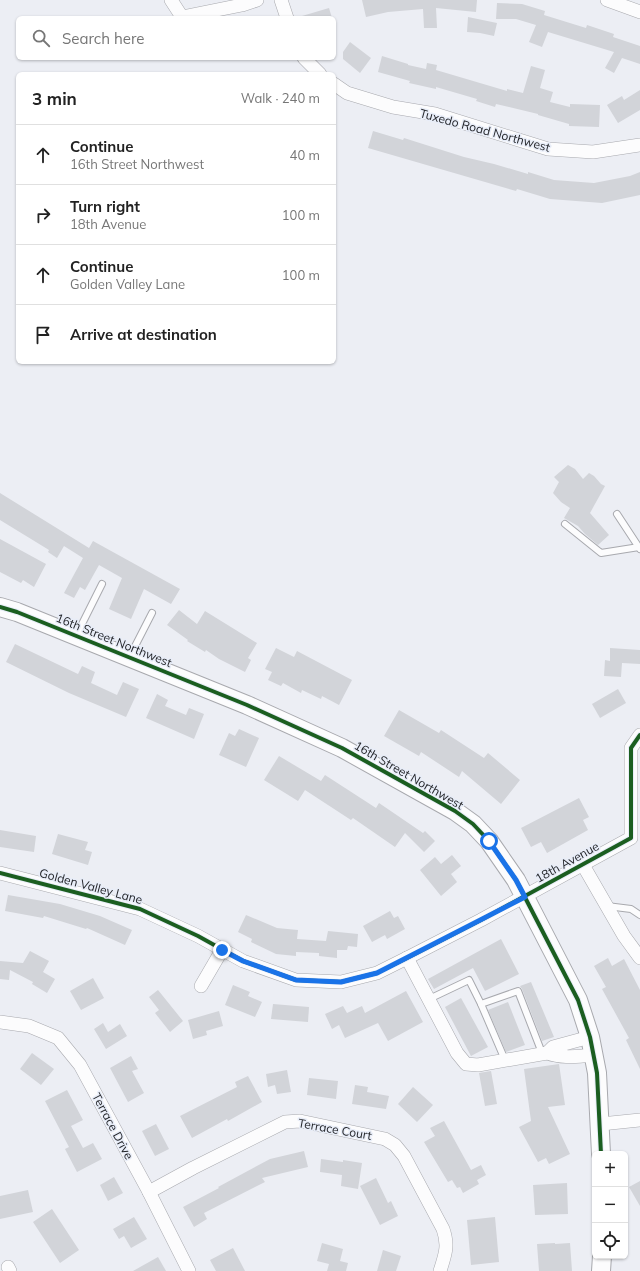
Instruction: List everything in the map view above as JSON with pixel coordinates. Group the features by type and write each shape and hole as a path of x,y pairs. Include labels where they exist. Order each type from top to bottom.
{"street":[{"path":"170,0 182,16 242,5 257,0"},
{"path":"281,0 286,16"},
{"path":"607,0 640,12"},
{"path":"306,60 318,72"},
{"name":"Tuxedo Road Northwest","path":"336,85 347,93 393,107 435,114 548,149 594,152 640,145"},
{"name":"16th Street Northwest","path":"0,607 17,612 247,705 342,748 455,810 473,824 489,841 516,880 578,1000 590,1036 597,1073 601,1124 601,1151"},
{"name":"18th Avenue","path":"377,973 525,897 631,838 631,748 640,735"},
{"path":"582,865 624,936 640,958"},
{"name":"Golden Valley Lane","path":"0,873 140,909 198,936 243,961 296,980 341,982 377,973"},
{"path":"201,986 222,950"},
{"path":"407,958 457,1053 466,1064 478,1065 545,1053 555,1056 568,1057 594,1055"},
{"name":"Terrace Drive","path":"0,1022 29,1026 58,1038 80,1065 149,1192 189,1271"},
{"path":"545,1053 553,1047 590,1036"},
{"path":"601,1124 640,1120"},
{"name":"Terrace Court","path":"149,1192 193,1168 285,1122 300,1121 386,1139 395,1145 404,1156 443,1229 446,1239 446,1252 440,1271"},
{"path":"602,1259 602,1271"}],"lane":[{"path":"565,524 601,553 639,548 617,514"},
{"path":"76,636 102,584"},
{"path":"130,658 152,613"},
{"path":"607,906 631,909 640,915"},
{"path":"429,999 469,980 505,1060"},
{"path":"481,1004 518,991 545,1053"}],"building":[{"path":"362,0 477,0 476,12 436,8 437,28 424,28 423,9 388,12 366,17"},
{"path":"497,3 522,4 545,11 544,15 586,28 587,25 614,34 613,37 640,46 640,64 622,58 614,73 605,68 614,52 548,32 542,47 529,42 536,25 516,19 496,19"},
{"path":"329,8 331,16 302,16"},
{"path":"468,17 497,23 494,36 467,32"},
{"path":"350,42 371,58 360,73 343,59 343,52"},
{"path":"382,56 408,65 426,69 427,63 437,65 436,70 507,91 507,89 523,93 531,66 545,70 540,88 553,92 550,102 570,107 570,104 600,105 599,127 569,126 569,124 538,114 496,104 495,107 476,101 477,99 436,87 436,89 409,83 410,81 378,72"},
{"path":"640,90 640,110 618,123 607,105 622,96 624,100"},
{"path":"373,131 403,140 404,138 464,157 528,174 528,172 554,180 594,183 630,176 640,172 640,195 602,203 550,199 517,189 516,191 368,148"},
{"path":"568,465 575,469 583,479 589,473 605,486 590,513 609,535 598,545 578,526 564,518 570,508 561,502 553,493 559,482 554,477"},
{"path":"0,493 89,548 93,541 180,589 171,604 144,589 131,619 109,609 122,578 99,565 85,590 80,587 74,598 64,593 83,558 64,546 57,558 48,552 49,550 0,520"},
{"path":"0,539 46,564 34,587 23,580 21,583 0,572"},
{"path":"179,610 197,624 205,611 257,643 248,658 251,660 245,672 219,659 206,650 205,652 187,641 188,640 167,625"},
{"path":"15,644 78,674 82,666 95,672 91,683 117,695 123,682 139,689 126,717 69,693 6,662"},
{"path":"276,648 294,657 297,651 352,680 339,705 322,696 321,699 302,690 301,693 283,683 281,686 268,680 272,672 265,669"},
{"path":"610,648 640,650 640,664 622,663 621,677 604,676 605,660 610,661"},
{"path":"618,689 626,703 600,718 592,704"},
{"path":"157,694 168,700 165,706 186,715 189,708 204,714 194,739 146,718"},
{"path":"399,710 439,733 441,730 484,758 488,753 520,780 501,804 462,771 459,777 421,752 419,756 384,736"},
{"path":"239,729 259,738 246,767 219,755 229,733 235,736"},
{"path":"279,756 321,781 325,775 376,808 379,803 423,833 425,831 435,841 424,852 405,833 395,847 353,818 351,820 305,790 298,801 264,780"},
{"path":"579,798 589,817 583,820 588,830 547,853 541,842 531,847 521,828"},
{"path":"0,830 36,836 34,852 0,847"},
{"path":"58,834 88,842 85,850 92,852 88,865 52,854"},
{"path":"452,855 461,866 451,874 457,882 441,896 420,870 435,857 441,864"},
{"path":"8,895 60,904 100,916 132,930 125,945 87,928 86,929 44,916 43,918 5,911"},
{"path":"390,911 394,918 398,916 405,929 387,939 385,935 372,942 363,926"},
{"path":"246,915 277,928 298,930 297,939 326,941 328,931 358,934 357,947 348,946 347,950 337,950 337,958 319,956 319,953 296,952 296,956 276,954 251,942 252,939 238,932"},
{"path":"501,939 519,974 485,991 473,968 434,989 428,979"},
{"path":"30,951 49,961 43,972 55,979 47,993 32,984 33,982 10,970 9,980 0,979 0,961 23,963"},
{"path":"608,958 612,966 624,959 640,990 640,1069 626,1040 629,1038 602,989 606,987 594,966"},
{"path":"93,978 104,998 81,1010 70,991"},
{"path":"531,982 554,1037 542,1041 520,986"},
{"path":"233,985 250,992 248,996 262,1002 255,1017 225,1005"},
{"path":"158,990 183,1021 170,1032 155,1013 159,1010 149,997"},
{"path":"406,991 423,1022 388,1041 378,1023 345,1038 339,1025 332,1029 325,1014 343,1006 347,1013 362,1006 365,1013"},
{"path":"461,998 488,1047 471,1056 445,1007"},
{"path":"508,1002 525,1045 506,1052 488,1010"},
{"path":"273,1004 309,1007 308,1022 271,1019"},
{"path":"219,1011 223,1026 206,1031 207,1035 193,1039 188,1020"},
{"path":"103,1023 108,1032 120,1024 127,1036 106,1049 94,1029"},
{"path":"32,1053 54,1069 41,1085 20,1069"},
{"path":"131,1056 138,1069 132,1071 144,1093 128,1102 110,1068"},
{"path":"559,1064 565,1105 548,1107 570,1154 549,1164 546,1158 538,1162 519,1127 531,1121 524,1069"},
{"path":"287,1070 291,1092 277,1094 275,1085 268,1087 266,1074"},
{"path":"491,1071 497,1104 485,1106 479,1073"},
{"path":"248,1076 262,1102 228,1121 227,1119 192,1138 180,1116 237,1087 235,1082"},
{"path":"309,1078 338,1081 336,1099 307,1095"},
{"path":"355,1085 368,1087 367,1092 389,1096 386,1109 352,1104"},
{"path":"413,1087 433,1105 417,1122 398,1104"},
{"path":"67,1090 83,1120 71,1126 83,1148 93,1143 102,1159 77,1172 65,1149 69,1147 45,1101"},
{"path":"444,1121 471,1170 481,1165 486,1175 477,1180 479,1184 463,1193 460,1187 457,1188 452,1180 448,1182 424,1142 435,1136 430,1128"},
{"path":"156,1124 169,1149 155,1156 142,1131"},
{"path":"304,1151 308,1167 262,1178 265,1182 204,1213 207,1219 194,1227 183,1207 270,1159"},
{"path":"321,1159 362,1163 358,1189 341,1186 342,1175 320,1172"},
{"path":"114,1177 123,1193 108,1201 100,1185"},
{"path":"376,1178 388,1203 391,1201 398,1216 380,1225 360,1186"},
{"path":"640,1181 640,1206 629,1187"},
{"path":"567,1183 568,1214 535,1215 533,1185"},
{"path":"28,1190 33,1212 0,1219 0,1196"},
{"path":"52,1209 79,1250 60,1263 33,1222"},
{"path":"134,1217 147,1239 131,1248 124,1236 119,1239 113,1229"},
{"path":"495,1217 499,1262 471,1265 467,1220"},
{"path":"322,1243 343,1249 340,1261 348,1263 346,1271 327,1271 329,1264 317,1261"},
{"path":"570,1243 572,1271 539,1271 537,1244"},
{"path":"233,1248 245,1271 216,1271 210,1260"},
{"path":"383,1250 401,1256 396,1271 377,1271"},
{"path":"158,1257 166,1271 133,1271"}],"cycle path":[{"path":"0,607 17,612 247,705 342,748 455,811 473,824 489,841 516,880 578,1000 590,1037 597,1073 601,1151"},
{"path":"0,873 140,909 198,936 243,961 296,980 341,982 377,973 481,920 631,838 631,748 640,735"}],"route":[{"path":"222,950 243,961 296,980 341,982 377,973 525,897 516,880 489,841"}]}
